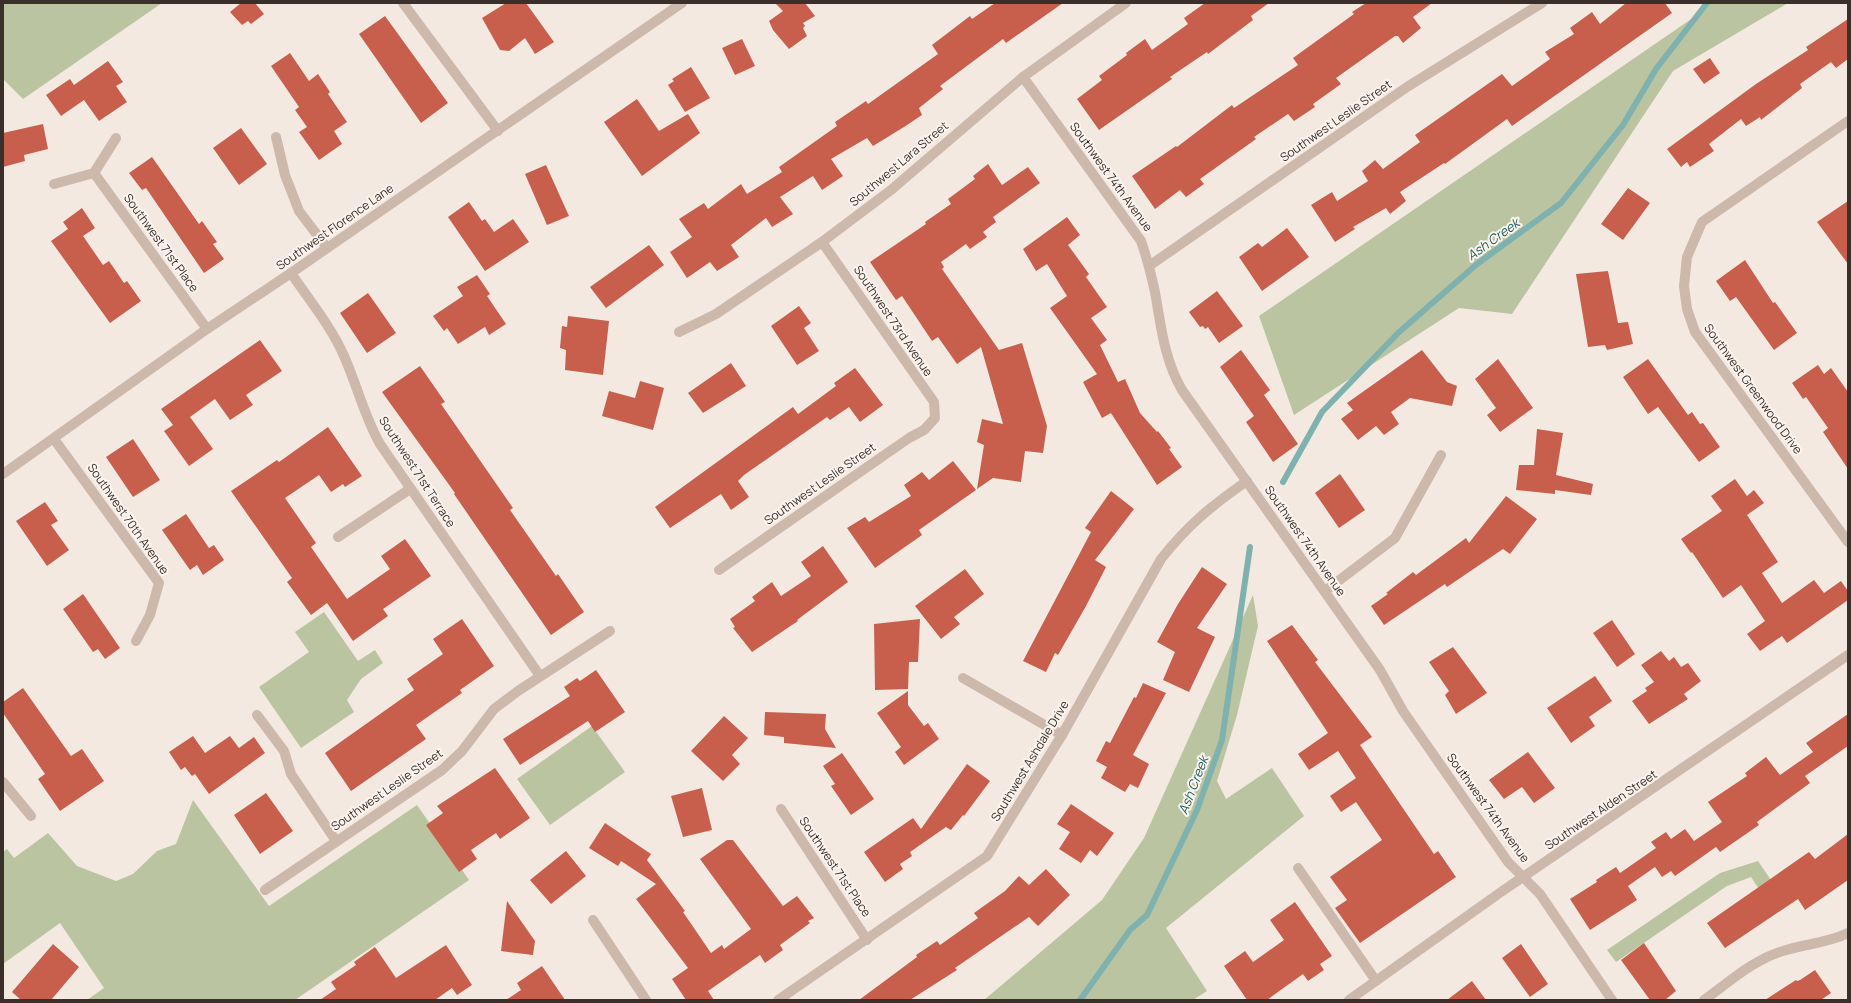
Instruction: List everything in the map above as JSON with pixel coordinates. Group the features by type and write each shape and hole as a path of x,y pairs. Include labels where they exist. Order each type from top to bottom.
{"street":[{"path":"403,3 498,131"},
{"name":"Southwest Florence Lane","path":"3,474 207,329 498,131 682,3"},
{"name":"Southwest Lara Street","path":"679,332 716,314 822,242 891,190 1023,77 1126,3"},
{"name":"Southwest Leslie Street","path":"1149,266 1408,87 1542,3"},
{"name":"Southwest 74th Avenue","path":"1023,77 1141,241 1149,266 1163,341 1173,375 1380,670 1403,711 1508,862 1540,894 1612,1000"},
{"name":"Southwest Greenwood Drive","path":"1848,121 1702,222 1687,257 1684,286 1687,310 1695,332 1848,542"},
{"path":"276,137 285,175 299,211 327,248"},
{"path":"54,184 94,173 116,138"},
{"name":"Southwest 71st Place","path":"94,173 207,329"},
{"name":"Southwest 73rd Avenue","path":"822,242 934,402 935,418"},
{"name":"Southwest 71st Terrace","path":"291,273 335,336 353,378 370,425 410,489 540,676"},
{"name":"Southwest Leslie Street","path":"719,570 909,438 924,430 935,418"},
{"name":"Southwest 70th Avenue","path":"54,439 160,583 150,615 136,641"},
{"path":"1325,591 1395,538 1441,454"},
{"name":"Southwest Ashdale Drive","path":"778,1000 987,856 1062,734 1161,559 1181,534 1210,507 1247,481"},
{"path":"338,537 410,489"},
{"name":"Southwest Leslie Street","path":"265,890 442,770 462,751 494,709 540,676 610,630"},
{"name":"Southwest Alden Street","path":"1349,1000 1501,892 1524,878 1848,655"},
{"path":"963,678 1062,734"},
{"path":"257,715 284,751 292,774 336,841"},
{"path":"3,782 31,816"},
{"name":"Southwest 71st Place","path":"780,809 867,940"},
{"path":"1298,868 1376,981"},
{"path":"594,920 646,1000"},
{"path":"1704,1000 1770,955 1783,950 1839,937 1848,933"}],"green space":[{"path":"3,3 162,3 23,99 3,79"},
{"path":"1704,3 1788,3 1673,71 1512,314 1459,308 1294,415 1259,316 1700,13"},
{"path":"1253,595 1258,626 1237,715 1217,781 1226,799 1272,768 1304,816 1166,928 1207,991 1193,1000 984,1000 1102,900 1144,838"},
{"path":"324,612 358,661 375,650 383,663 361,679 347,700 354,712 301,748 259,687 309,652 295,632"},
{"path":"592,726 625,772 550,825 517,779"},
{"path":"193,800 269,906 417,805 469,880 295,1000 87,1000 104,988 60,923 3,964 3,852 7,849 14,858 48,833 77,866 116,881 133,874 157,851 176,844"},
{"path":"1758,861 1775,886 1763,895 1751,877 1727,886 1616,962 1607,950 1720,873"}],"building":[{"path":"241,3 255,3 264,14 251,24 248,21 242,25 230,12"},
{"path":"506,3 526,3 554,42 535,54 525,38 509,51 500,50 482,18"},
{"path":"775,3 805,3 815,16 803,23 805,26 803,28 807,36 789,49 773,30 769,21 783,11"},
{"path":"995,3 1063,3 1006,43 1003,39 940,86 943,89 919,108 922,115 873,146 867,138 831,159 843,176 822,190 813,176 780,197 793,214 772,227 766,218 731,245 739,257 717,271 710,262 687,278 670,252 692,237 679,219 704,203 708,209 741,184 747,194 782,172 779,167 837,126 835,122 866,101 868,104 938,54 932,45 970,16 972,19"},
{"path":"1205,3 1269,3 1251,16 1253,20 1208,54 1207,52 1170,77 1172,79 1099,130 1077,99 1102,80 1099,76 1127,55 1126,53 1145,39 1152,50 1188,24 1184,18"},
{"path":"1366,3 1432,3 1413,17 1421,28 1403,43 1398,36 1395,36 1336,78 1341,84 1313,104 1315,107 1294,121 1288,114 1254,137 1256,139 1200,179 1204,184 1186,197 1180,190 1155,209 1132,176 1176,146 1177,147 1232,105 1234,108 1298,65 1293,58 1354,14 1352,12"},
{"path":"1626,3 1665,3 1672,13 1512,126 1507,119 1445,164 1444,163 1400,192 1406,201 1390,214 1386,208 1353,227 1355,229 1335,242 1311,205 1332,192 1337,201 1368,181 1362,171 1375,160 1383,169 1420,142 1415,135 1502,74 1512,86 1550,59 1545,52 1574,34 1570,28 1592,12 1600,24"},
{"path":"385,16 448,103 421,123 359,34"},
{"path":"1848,19 1848,59 1836,68 1831,62 1800,84 1802,88 1761,120 1760,117 1746,126 1741,119 1709,144 1714,151 1690,167 1687,162 1681,167 1667,149 1756,84 1808,50 1806,47"},
{"path":"742,39 755,66 735,75 722,48"},
{"path":"290,53 309,81 318,74 330,92 328,94 347,122 334,131 342,144 319,160 299,132 307,127 295,110 299,107 271,66"},
{"path":"1710,58 1720,73 1704,84 1693,69"},
{"path":"108,61 123,82 116,86 127,102 99,121 84,100 61,116 46,95 70,79 74,85"},
{"path":"691,67 710,98 685,112 668,85 674,81 672,79"},
{"path":"637,99 659,131 688,114 700,133 642,176 604,122"},
{"path":"43,124 48,149 24,155 25,161 3,167 3,133"},
{"path":"241,128 267,164 239,185 213,148"},
{"path":"152,157 199,224 202,221 217,242 213,244 224,259 204,273 146,188 142,190 129,173"},
{"path":"988,164 1002,185 1028,167 1040,183 993,217 996,222 983,232 987,237 970,249 966,244 941,262 944,267 942,269 999,350 1022,343 1047,426 1043,453 1025,451 1021,482 993,478 977,489 984,445 977,442 982,419 1003,424 981,347 957,364 938,337 932,341 902,296 896,300 870,262 926,224 925,222 951,204 948,199 975,179 973,176"},
{"path":"546,165 569,216 547,225 525,174"},
{"path":"1628,188 1650,203 1623,240 1601,224"},
{"path":"1848,201 1848,264 1817,222"},
{"path":"469,202 482,221 485,219 494,232 513,219 529,242 485,271 448,217"},
{"path":"82,208 95,228 83,236 103,265 109,261 124,283 127,281 141,301 110,323 51,241 68,229 63,222"},
{"path":"1067,217 1080,235 1068,245 1089,274 1086,277 1107,307 1091,318 1107,340 1100,345 1118,382 1125,379 1140,413 1157,432 1158,431 1171,448 1169,449 1182,467 1157,485 1111,413 1102,418 1083,382 1097,374 1050,308 1067,296 1047,264 1036,271 1023,249"},
{"path":"1287,228 1309,257 1262,291 1239,257 1258,243 1262,247"},
{"path":"649,245 664,265 606,308 590,287"},
{"path":"1745,260 1773,303 1775,302 1797,333 1774,350 1736,297 1730,301 1716,281"},
{"path":"1608,271 1618,323 1628,322 1633,344 1607,350 1605,345 1588,347 1576,274"},
{"path":"477,275 490,294 487,296 506,324 489,335 485,327 458,344 447,328 444,331 433,316 463,296 457,287"},
{"path":"1217,291 1243,326 1219,343 1208,327 1205,329 1203,326 1200,327 1189,312"},
{"path":"368,293 396,333 367,353 340,313"},
{"path":"799,306 811,323 804,328 819,351 797,365 771,326"},
{"path":"568,316 609,321 603,375 565,370 566,350 560,348 562,326 567,327"},
{"path":"260,340 282,371 246,395 253,405 230,420 215,399 190,417 213,449 189,466 164,431 173,425 161,409"},
{"path":"1241,350 1270,390 1264,395 1298,444 1273,462 1246,422 1254,416 1220,367"},
{"path":"1422,350 1447,382 1457,386 1452,406 1410,398 1391,412 1399,424 1384,435 1376,426 1358,440 1341,419 1353,410 1347,403"},
{"path":"1498,359 1533,408 1500,432 1487,415 1496,408 1475,379"},
{"path":"1648,359 1688,415 1692,412 1700,424 1703,423 1720,447 1699,462 1658,407 1648,414 1623,377"},
{"path":"731,363 746,386 703,413 688,393"},
{"path":"1818,365 1824,374 1831,368 1848,392 1848,469 1823,432 1828,428 1806,397 1803,399 1792,383"},
{"path":"420,366 445,402 441,404 513,508 510,510 556,576 558,574 584,612 551,635 454,494 455,493 382,392"},
{"path":"855,368 883,405 860,422 849,407 830,420 827,417 744,475 738,481 749,497 731,510 721,494 670,528 655,507 793,407 798,414 836,386 834,383"},
{"path":"640,381 664,388 653,430 602,416 609,391 635,398"},
{"path":"328,427 362,476 345,487 343,484 331,492 319,475 285,498 316,543 311,547 347,599 390,569 381,556 405,539 431,576 383,609 388,616 353,641 327,603 311,615 287,582 292,578 231,491 277,460 279,462"},
{"path":"1537,429 1563,433 1556,475 1593,484 1591,495 1555,490 1555,494 1516,490 1519,465 1534,465"},
{"path":"133,439 160,480 133,497 106,457"},
{"path":"953,461 976,490 919,530 922,535 875,568 847,528 865,517 869,522 911,496 904,485 922,472 929,480"},
{"path":"1340,474 1365,510 1339,528 1315,493"},
{"path":"1735,479 1747,496 1754,490 1764,503 1747,515 1778,562 1762,573 1782,603 1814,580 1824,593 1841,581 1848,591 1848,600 1787,643 1782,636 1760,651 1747,634 1765,621 1741,585 1723,598 1692,552 1691,553 1681,539 1722,511 1711,496"},
{"path":"1111,491 1134,509 1095,560 1106,567 1058,655 1055,653 1046,672 1023,661 1091,532 1085,528"},
{"path":"1506,496 1537,519 1510,554 1503,549 1447,587 1445,584 1384,625 1371,606 1388,594 1386,593 1413,572 1416,575 1466,538 1469,543"},
{"path":"45,502 58,521 51,525 69,550 47,566 16,521"},
{"path":"186,514 209,548 214,545 224,560 203,575 197,565 190,570 162,530"},
{"path":"823,546 848,582 797,620 798,621 752,652 733,628 735,627 730,619 755,601 752,597 772,582 781,596 811,576 801,562"},
{"path":"1202,567 1227,584 1197,628 1215,637 1189,692 1163,680 1175,652 1157,642 1178,604"},
{"path":"965,569 984,594 954,617 960,624 941,639 915,606"},
{"path":"83,594 120,648 105,659 98,649 93,652 63,609"},
{"path":"462,619 494,666 460,690 462,693 416,725 426,739 351,791 325,753 414,690 407,679 443,654 433,639"},
{"path":"920,619 918,662 909,662 908,689 875,690 874,624"},
{"path":"1612,620 1635,654 1617,667 1593,633"},
{"path":"1292,625 1318,660 1315,662 1372,737 1360,745 1434,854 1438,851 1456,877 1360,943 1335,908 1347,900 1330,877 1382,840 1356,802 1341,812 1330,796 1356,778 1338,751 1309,770 1298,754 1328,733 1267,641"},
{"path":"1453,647 1487,693 1456,714 1445,695 1449,691 1429,662"},
{"path":"1661,651 1669,661 1674,657 1681,667 1688,663 1701,681 1684,694 1688,699 1649,724 1632,701 1647,691 1645,688 1654,682 1641,665"},
{"path":"596,670 625,712 595,732 588,721 520,765 503,739 570,696 564,687 577,678 580,681"},
{"path":"1595,676 1612,701 1589,717 1595,726 1571,743 1547,708"},
{"path":"1143,683 1166,693 1133,755 1149,764 1138,788 1130,784 1125,792 1101,778 1107,767 1096,761 1106,741 1110,743"},
{"path":"23,688 71,756 82,749 104,781 60,811 38,779 45,774 3,713 3,702"},
{"path":"908,691 908,705 924,726 928,723 939,739 904,765 895,752 901,747 877,713"},
{"path":"765,712 826,714 825,729 836,748 784,743 784,737 764,735"},
{"path":"1848,714 1848,746 1805,776 1810,783 1757,822 1759,825 1720,852 1716,847 1675,876 1671,871 1662,877 1655,867 1628,886 1637,900 1590,930 1570,899 1597,882 1596,880 1616,867 1620,873 1656,848 1651,842 1666,832 1671,839 1685,829 1694,841 1722,822 1708,802 1747,776 1745,773 1766,757 1780,775 1813,752 1806,743"},
{"path":"724,716 748,738 732,755 740,764 723,781 691,751"},
{"path":"193,736 205,753 230,736 239,748 254,737 265,753 209,794 195,774 192,776 185,767 181,770 169,752"},
{"path":"1528,752 1555,788 1534,803 1522,787 1504,799 1489,780"},
{"path":"842,753 874,799 851,815 831,786 835,784 823,766"},
{"path":"967,764 990,781 964,816 963,815 951,830 946,827 910,852 912,856 900,864 903,869 885,882 864,852 913,818 921,829"},
{"path":"495,768 530,818 500,839 496,833 471,850 477,859 459,872 426,825 443,813 437,806"},
{"path":"702,788 712,830 683,837 671,796"},
{"path":"266,793 293,831 260,854 234,815"},
{"path":"1071,804 1114,833 1097,856 1090,850 1081,863 1059,849 1070,832 1057,824"},
{"path":"605,823 651,854 647,860 685,911 683,912 711,953 722,945 724,949 751,929 700,859 727,840 733,840 783,906 797,896 814,918 808,921 810,923 780,945 783,950 765,963 760,955 708,991 714,1000 686,1000 672,979 688,968 636,899 656,884 621,861 618,866 589,848"},
{"path":"1848,834 1848,880 1805,910 1798,899 1725,948 1707,923 1809,852 1815,859"},
{"path":"566,851 586,876 551,904 530,880"},
{"path":"1046,869 1070,895 1038,926 1029,917 955,968 957,970 910,1000 859,1000 917,957 916,955 937,941 940,945 978,918 974,913 1005,891 1019,876 1029,885"},
{"path":"507,901 535,941 533,955 501,951"},
{"path":"1295,902 1332,956 1320,964 1324,970 1308,981 1303,974 1267,1000 1247,1000 1224,966 1245,951 1253,962 1284,940 1270,920"},
{"path":"1644,943 1676,991 1665,1000 1650,1000 1621,960"},
{"path":"53,944 79,967 51,1000 21,1000 12,992"},
{"path":"1521,944 1548,984 1530,997 1502,958"},
{"path":"446,945 472,985 457,995 452,988 435,1000 320,1000 336,989 331,982 356,965 354,962 375,947 396,978"},
{"path":"542,966 565,1000 506,1000 521,990 517,983"},
{"path":"1815,970 1831,993 1821,1000 1765,1000 1796,980 1800,980"},
{"path":"1472,981 1486,1000 1447,1000"}],"waterway":[{"name":"Ash Creek","path":"1283,482 1322,412 1398,333 1477,264 1561,203 1623,125 1656,69 1707,3"},
{"name":"Ash Creek","path":"1080,1000 1130,930 1147,915 1197,810 1222,740 1250,547"}]}
